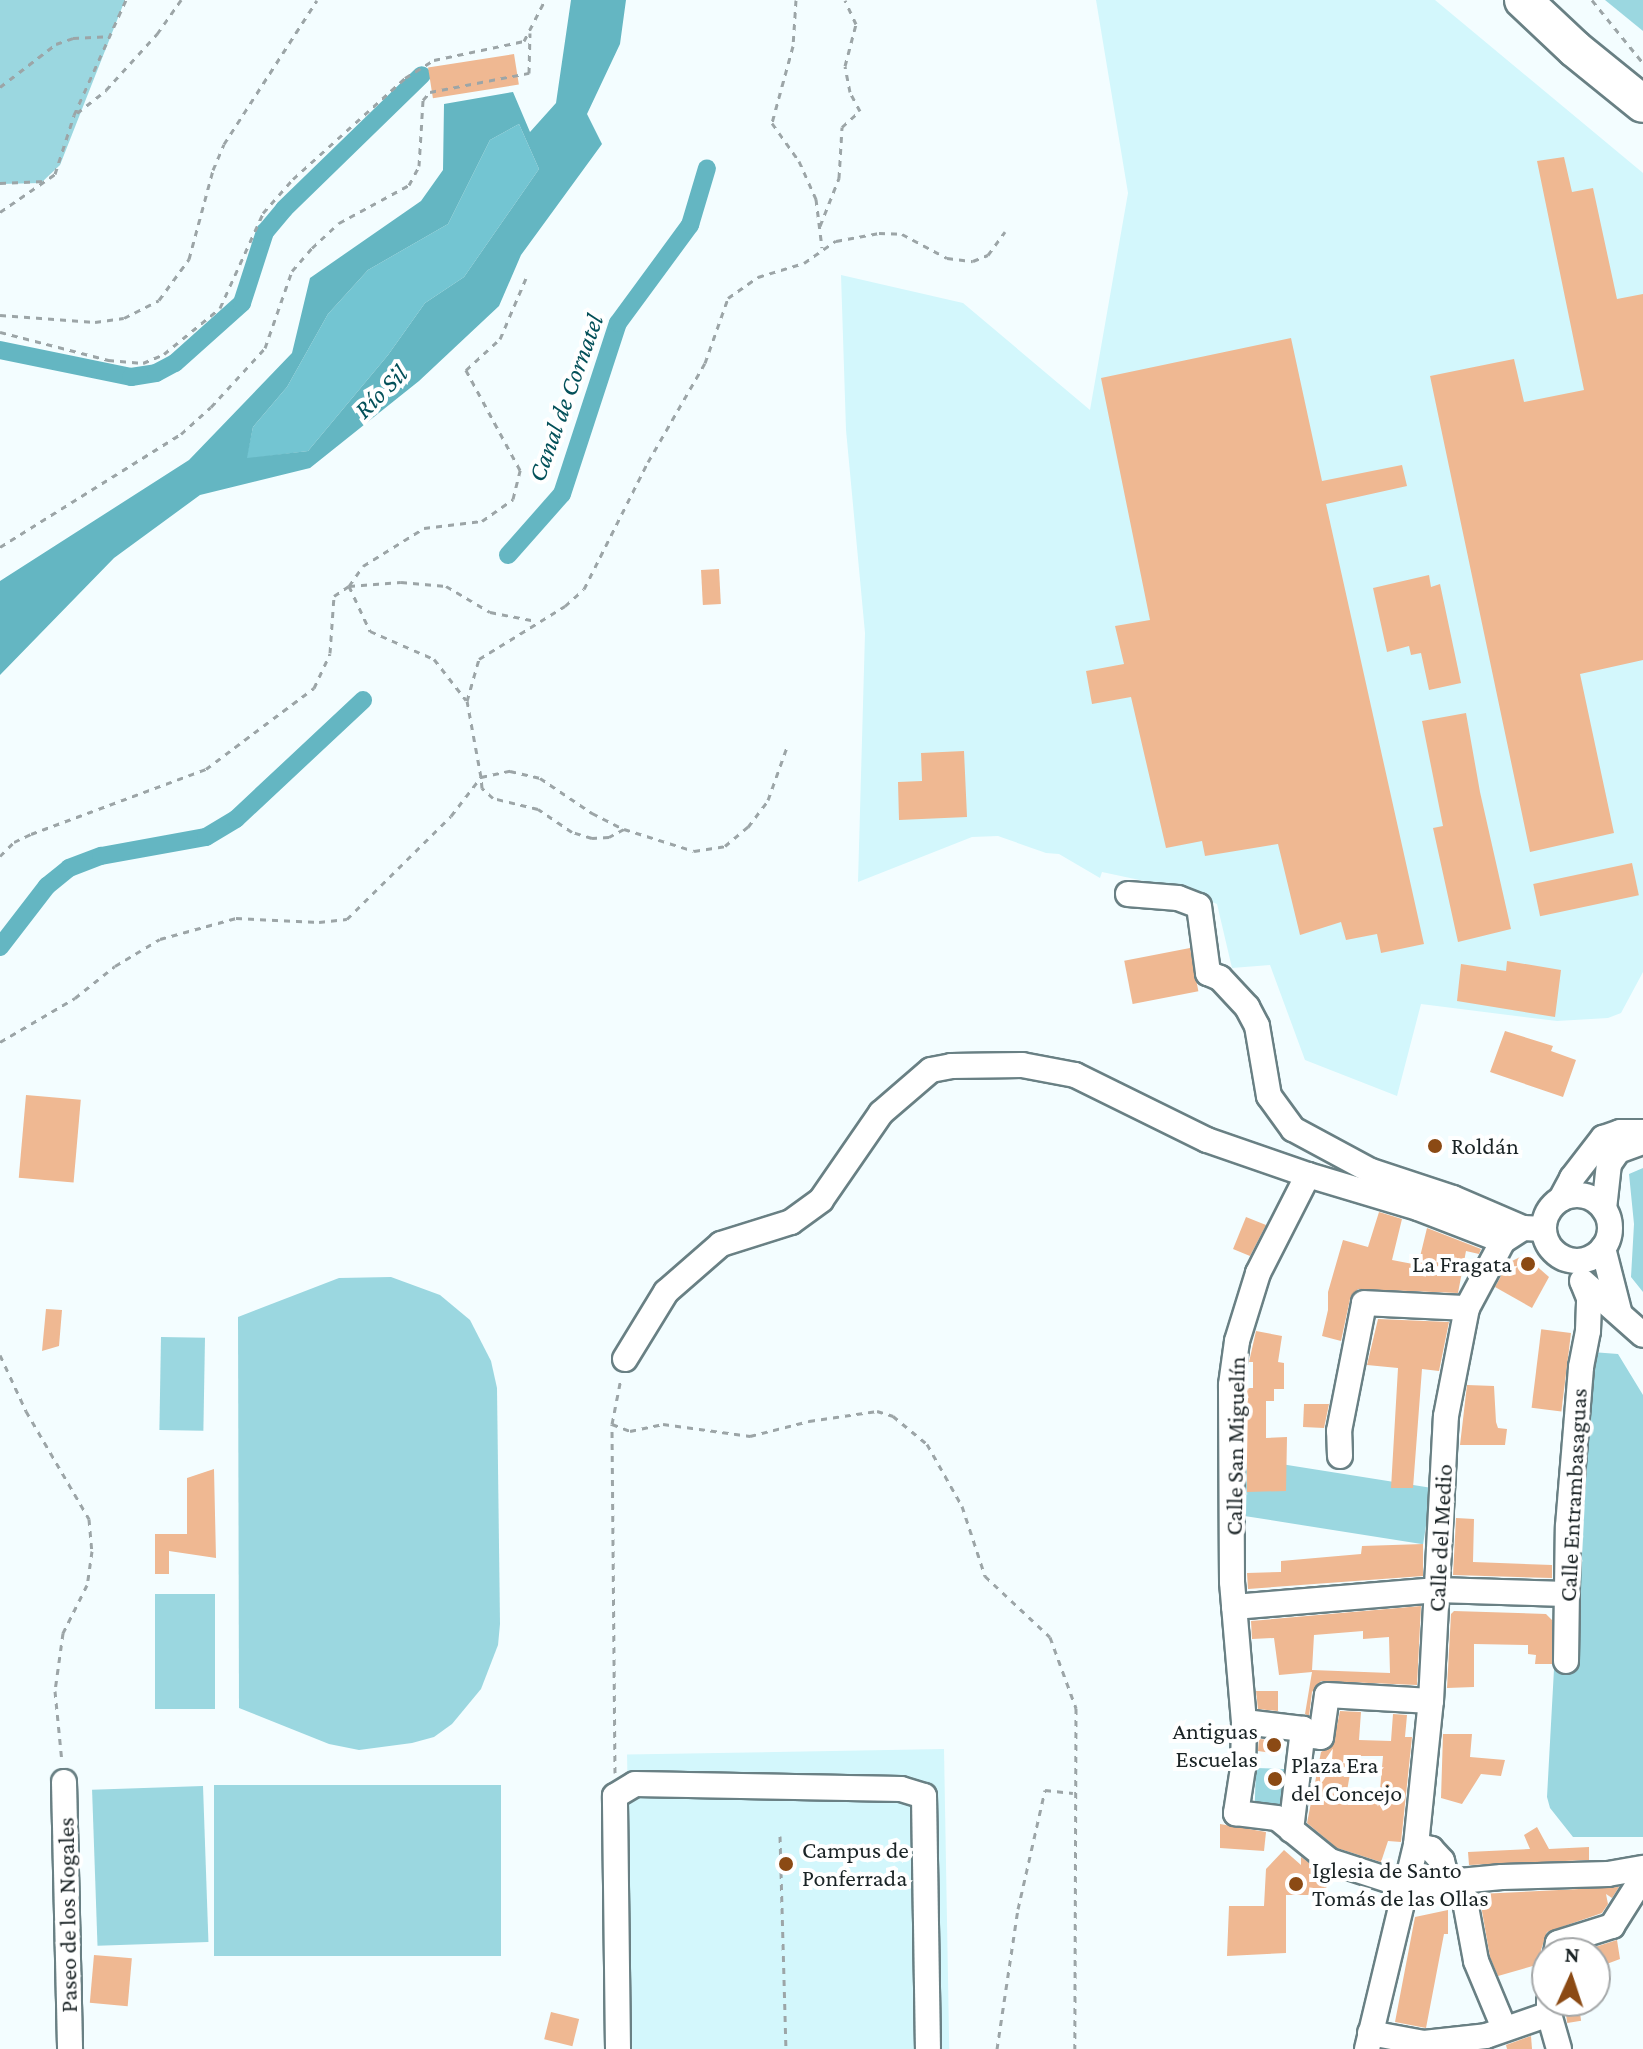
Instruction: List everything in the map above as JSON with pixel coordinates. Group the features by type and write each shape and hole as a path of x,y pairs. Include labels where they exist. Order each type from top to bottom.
{"highway":[{"path":"1523,0 1575,49 1641,87"}],"street":[{"path":"1128,894 1178,898 1199,906 1208,973 1220,978 1247,1007 1257,1026 1269,1096 1293,1129 1371,1171 1453,1198 1567,1259 1584,1260 1603,1248"},
{"path":"625,1359 666,1292 721,1244 791,1222 821,1200 881,1113 931,1070 951,1066 1022,1065 1075,1075 1207,1140 1418,1208 1523,1233"},
{"path":"1561,1199 1572,1178 1603,1138 1620,1132 1643,1132"},
{"path":"1621,1309 1603,1248 1610,1225 1604,1209 1609,1164 1618,1151 1643,1142"},
{"name":"Calle San Miguelín","path":"1244,1722 1234,1607 1231,1385 1237,1341 1258,1273 1308,1175"},
{"path":"1561,1199 1578,1195 1589,1197 1604,1209"},
{"name":"Calle del Medio","path":"1368,2041 1416,1845 1431,1701 1446,1416 1467,1308 1523,1233 1561,1199"},
{"path":"1556,1253 1583,1283 1621,1309"},
{"name":"Calle Entrambasaguas","path":"1566,1661 1566,1594 1579,1383 1588,1331 1589,1298 1583,1283"},
{"path":"1340,1456 1339,1431 1364,1303 1467,1308"},
{"name":"Calle Entrambasaguas","path":"1588,1331 1594,1314 1621,1309"},
{"path":"1234,1607 1437,1590 1566,1594"},
{"path":"1303,1735 1321,1737 1327,1695 1431,1701"},
{"path":"1291,1830 1303,1729 1244,1722 1243,1768 1236,1813 1277,1818 1291,1830 1330,1861 1407,1886 1608,1874 1643,1868"},
{"name":"Paseo de los Nogales","path":"64,1782 70,2049"},
{"path":"618,2049 615,1796 635,1784 901,1789 924,1796 928,2049"},
{"path":"1416,1845 1431,1849 1464,1896 1493,2038"},
{"path":"1577,1937 1612,1926 1643,1877"},
{"path":"1368,2041 1424,2043 1493,2038 1531,2017"},
{"path":"1551,2017 1559,2049"}],"path":[{"path":"0,212 48,181 61,159 74,115 126,0"},
{"path":"74,115 106,90 157,34 181,0"},
{"path":"0,315 95,322 124,318 159,300 189,259 213,170 224,144 317,0"},
{"path":"0,332 108,360 143,363 164,354 220,308 263,213 293,179 405,78 434,60 524,41 545,0"},
{"path":"796,0 793,46 772,123 805,173 816,199 822,249"},
{"path":"819,228 839,178 842,127 860,111 850,92 845,66 856,24 845,0"},
{"path":"1592,0 1641,87"},
{"path":"0,547 181,434 211,407 265,348 292,271 312,248 339,223 409,185 419,166 423,100 430,92 529,73 530,33"},
{"path":"0,87 56,44 73,38 110,36"},
{"path":"0,183 48,181"},
{"path":"624,829 609,837 592,838 572,832 538,809 493,798 482,788 467,701 479,659 565,606 584,589 648,462 705,363 728,298 758,277 804,263 836,241 879,233 902,234 947,258 973,261 988,255 1005,232"},
{"path":"0,856 14,842 31,834 206,769 314,688 330,653 334,596 349,586 363,566 424,528 482,521 513,499 520,470 466,370 500,339 526,278"},
{"path":"349,586 401,582 446,586 490,612 537,621"},
{"path":"349,586 370,631 434,659 467,701"},
{"path":"0,1042 75,998 115,966 160,939 236,918 319,922 347,919 451,816 481,777 510,771 540,778 592,813 624,829 694,851 725,846 748,827 768,800 787,747"},
{"path":"0,1355 26,1411 89,1519 92,1551 87,1585 63,1633 55,1691 64,1782"},
{"path":"615,1796 612,1424 625,1359"},
{"path":"612,1424 630,1431 663,1424 750,1436 809,1421 877,1411 893,1416 927,1444 962,1506 985,1576 1050,1637 1076,1708 1073,1793 1075,2049"},
{"path":"997,2049 1018,1909 1045,1790 1073,1793"},
{"path":"780,1836 786,2049"}],"shaded area":[{"path":"0,0 125,0 60,165 41,183 0,184"},
{"name":"Roldán","path":"1096,0 1435,0 1643,173 1643,972 1621,1013 1608,1018 1557,1021 1421,1004 1397,1096 1305,1060 1270,965 1232,968 1217,904 1177,888 1102,872 1100,878 1059,854 1046,853 998,836 972,837 858,882 865,633 846,430 841,275 963,303 1090,410 1128,193"},
{"path":"1605,0 1643,0 1643,31"},
{"path":"519,124 539,169 464,277 425,303 388,355 308,451 246,459 253,427 287,387 328,314 368,270 448,224 490,140"},
{"path":"1643,1168 1643,1292 1631,1277 1634,1224 1629,1174"},
{"path":"391,1277 440,1295 470,1320 491,1361 497,1388 500,1624 498,1645 481,1689 452,1724 434,1737 359,1750 329,1744 239,1708 238,1317 339,1278"},
{"path":"161,1337 205,1338 203,1431 159,1430"},
{"path":"1592,1352 1618,1354 1643,1395 1643,1837 1573,1837 1550,1808 1547,1797 1554,1669 1574,1667"},
{"path":"1245,1458 1432,1488 1423,1544 1236,1515"},
{"path":"155,1594 215,1594 215,1709 155,1709"},
{"name":"Campus de Ponferrada","path":"944,1749 949,2049 632,2049 627,1755"},
{"path":"1256,1768 1290,1769 1289,1807 1255,1806"},
{"path":"214,1785 501,1785 501,1956 214,1956"},
{"path":"203,1786 208,1942 98,1946 92,1790"}],"water":[{"name":"Río Sil","path":"571,0 626,0 620,44 587,114 602,144 521,255 499,306 419,381 310,468 200,495 114,558 0,675 0,581 189,460 292,353 310,278 421,201 443,170 444,104 513,92 530,132 556,103","holes":["519,124 539,169 464,277 425,303 388,355 308,451 247,458 253,427 287,387 328,314 368,270 448,224 490,140"]}],"building":[{"path":"514,54 519,85 433,98 428,68"},
{"path":"1564,157 1572,192 1593,188 1617,299 1643,294 1643,660 1580,674 1614,833 1530,852 1430,376 1514,359 1524,402 1584,390 1537,161"},
{"path":"1291,338 1322,481 1402,465 1407,486 1326,504 1424,944 1381,953 1377,934 1346,940 1341,922 1300,935 1278,844 1205,856 1202,841 1166,848 1131,697 1092,704 1086,671 1124,664 1115,626 1150,620 1101,378"},
{"path":"719,569 721,604 703,605 701,570"},
{"path":"1429,575 1431,587 1440,584 1461,683 1429,690 1421,653 1411,655 1409,646 1387,652 1373,588"},
{"path":"1466,713 1480,792 1511,929 1458,942 1433,828 1443,826 1422,721"},
{"path":"964,751 967,817 899,820 898,782 922,781 921,753"},
{"path":"1632,863 1639,895 1540,916 1533,884"},
{"path":"1190,948 1198,991 1133,1004 1124,961"},
{"path":"1507,961 1561,970 1555,1017 1457,1001 1461,964 1506,971"},
{"path":"1505,1031 1553,1046 1551,1051 1576,1060 1563,1097 1490,1072"},
{"path":"26,1095 81,1100 74,1182 19,1178"},
{"path":"1379,1212 1402,1219 1392,1260 1418,1265 1427,1228 1481,1249 1479,1254 1466,1251 1458,1293 1358,1289 1350,1299 1341,1341 1322,1336 1328,1310 1328,1292 1343,1240 1368,1247"},
{"path":"1246,1217 1266,1225 1250,1256 1233,1249"},
{"path":"1524,1255 1549,1277 1532,1308 1495,1287 1508,1263"},
{"path":"46,1309 62,1310 59,1346 42,1351"},
{"path":"1378,1319 1449,1322 1439,1371 1422,1369 1413,1488 1391,1488 1398,1368 1367,1365"},
{"path":"1541,1329 1571,1333 1561,1411 1532,1408"},
{"path":"1256,1331 1282,1336 1278,1362 1284,1363 1284,1389 1274,1389 1274,1401 1266,1401 1266,1438 1287,1437 1286,1491 1247,1492 1246,1388 1253,1388 1253,1362 1249,1362"},
{"path":"1467,1385 1494,1386 1496,1422 1498,1428 1507,1429 1505,1445 1460,1445"},
{"path":"1304,1404 1329,1404 1324,1428 1303,1427"},
{"path":"214,1469 216,1558 169,1551 169,1574 155,1574 155,1534 187,1534 187,1478"},
{"path":"1456,1518 1474,1519 1473,1562 1552,1565 1552,1578 1453,1575"},
{"path":"1423,1544 1423,1576 1248,1589 1247,1573 1281,1572 1281,1561 1361,1554 1362,1546"},
{"path":"1421,1606 1417,1685 1321,1681 1312,1692 1309,1716 1305,1714 1312,1672 1279,1675 1274,1638 1252,1639 1251,1621","holes":["1363,1631 1363,1639 1389,1637 1390,1673 1312,1670 1314,1635"]},
{"path":"1454,1611 1546,1614 1552,1620 1552,1664 1535,1664 1536,1655 1528,1654 1528,1645 1474,1644 1474,1687 1447,1688 1451,1614"},
{"path":"1256,1691 1278,1691 1278,1711 1258,1709"},
{"path":"1340,1711 1361,1712 1359,1740 1391,1741 1393,1714 1407,1715 1405,1737 1412,1737 1401,1842 1388,1841 1381,1862 1337,1848 1307,1823 1321,1752 1333,1745","holes":["1353,1756 1383,1756 1379,1801 1346,1797"]},
{"path":"1443,1734 1472,1734 1470,1757 1505,1760 1501,1776 1481,1774 1462,1804 1441,1798"},
{"path":"1259,1739 1278,1741 1278,1754 1258,1751"},
{"path":"1220,1824 1266,1832 1264,1851 1220,1848"},
{"path":"1537,1827 1549,1849 1589,1847 1589,1860 1469,1865 1468,1852 1530,1849 1524,1835"},
{"path":"1284,1850 1301,1865 1301,1857 1327,1876 1326,1895 1286,1895 1286,1953 1227,1956 1229,1906 1264,1906 1266,1869"},
{"path":"1619,1887 1612,1898 1606,1894 1608,1904 1602,1913 1547,1932 1545,1937 1531,1937 1531,1966 1498,1976 1490,1957 1479,1894"},
{"path":"1448,1910 1448,1934 1444,1934 1426,2028 1395,2022 1415,1917"},
{"path":"1617,1940 1620,1959 1611,1962 1611,1942"},
{"path":"94,1955 132,1958 128,2006 90,2003"},
{"path":"551,2012 579,2019 572,2046 544,2039"},
{"path":"1566,2017 1581,2017 1581,2021 1567,2023"},
{"path":"1531,2036 1532,2049 1507,2049 1506,2045"}],"waterway":[{"path":"0,350 131,377 156,373 175,363 242,303 265,232 284,209 422,75"},
{"name":"Canal de Cornatel","path":"508,555 562,494 618,323 690,225 707,168"},
{"name":"Canal de Cornatel","path":"0,947 47,886 69,868 101,856 206,837 236,819 363,700"}],"place":[{"name":"Roldán","path":"1435,1146"},
{"name":"La Fragata","path":"1528,1264"},
{"name":"Antiguas Escuelas","path":"1274,1745"},
{"name":"Plaza Era del Concejo","path":"1275,1779"},
{"name":"Campus de Ponferrada","path":"786,1864"},
{"name":"Iglesia de Santo Tomás de las Ollas","path":"1296,1884"}]}
